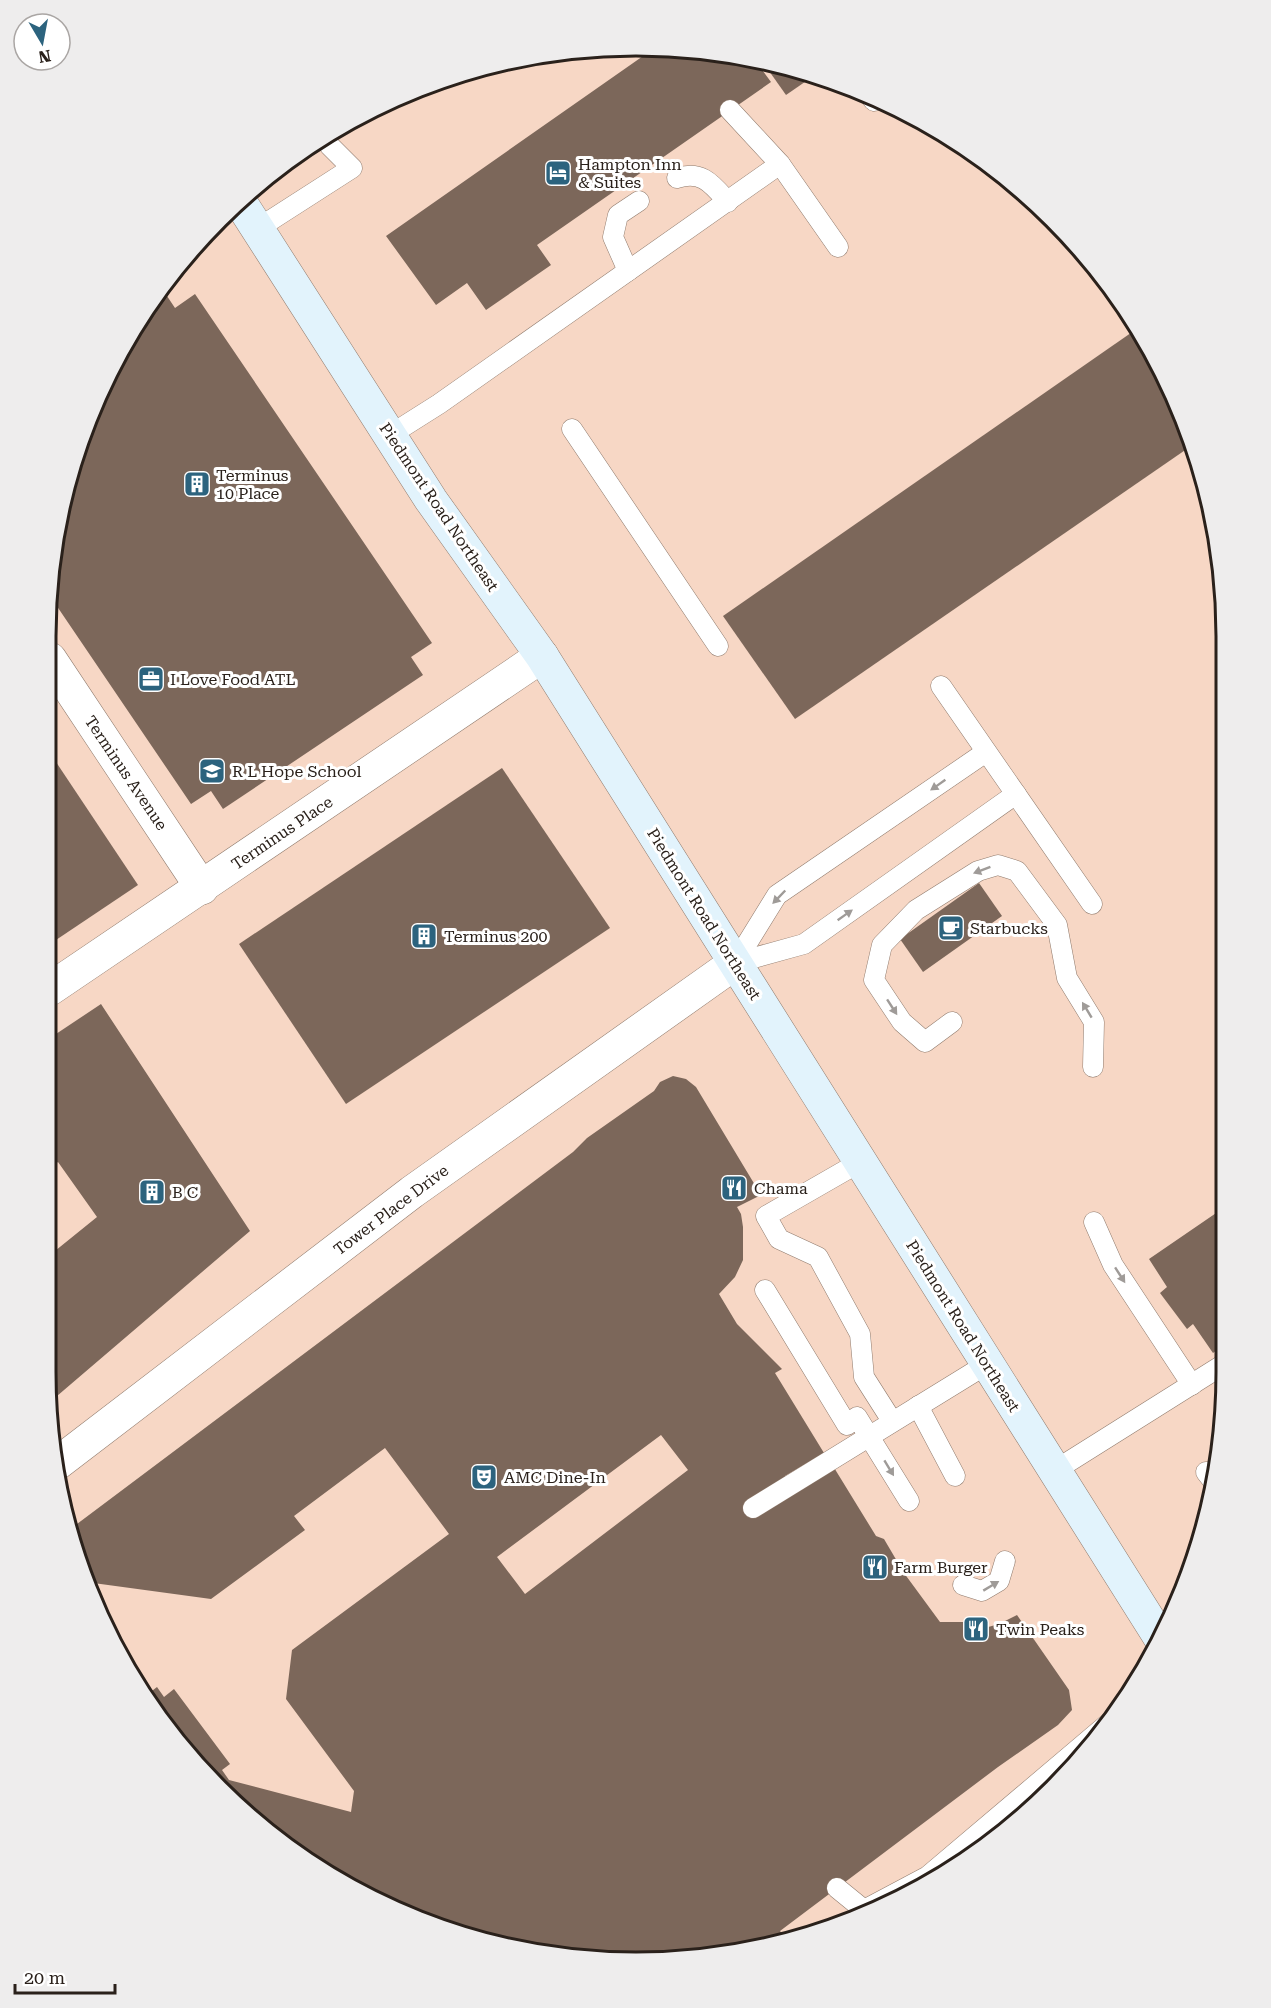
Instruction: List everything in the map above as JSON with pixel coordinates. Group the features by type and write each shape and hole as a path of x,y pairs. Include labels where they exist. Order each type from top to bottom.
{"main road":[{"name":"Piedmont Road Northeast","path":"244,208 431,500 542,656 1155,1630"}],"street":[{"name":"Terminus Place","path":"56,984 202,888 542,656"},
{"name":"Terminus Avenue","path":"56,668 202,888"},
{"name":"Tower Place Drive","path":"62,1460 412,1192 735,963"}],"lane":[{"path":"730,110 780,164 838,247"},
{"path":"257,229 352,168 329,144"},
{"path":"390,435 439,404 780,164"},
{"path":"677,178 690,174 710,182 728,202"},
{"path":"628,272 613,237 618,215 639,201"},
{"path":"572,429 718,646"},
{"path":"941,686 1092,904"},
{"path":"735,963 777,896 986,752"},
{"path":"735,963 804,944 1016,794"},
{"path":"952,1022 925,1042 902,1022 874,980 882,945 916,910 978,871 998,865 1017,871 1057,925 1067,978 1094,1022 1093,1067"},
{"path":"860,1162 766,1216 779,1239 818,1257 860,1334 864,1377 892,1421"},
{"path":"1094,1222 1113,1265 1192,1385"},
{"path":"765,1290 847,1425 858,1417 909,1501"},
{"path":"753,1508 987,1364"},
{"path":"1054,1471 1216,1369"},
{"path":"918,1407 955,1476"},
{"path":"963,1585 982,1591 999,1581 1005,1561"},
{"path":"938,1867 1074,1752"},
{"path":"837,1888 860,1907"}],"shaded area":[{"path":"598,57 673,57 711,60 786,75 822,86 892,115 926,133 989,175 1046,225 1096,282 1118,313 1156,379 1185,449 1196,485 1211,560 1214,598 1216,636 1216,1372 1211,1448 1196,1523 1171,1594 1138,1663 1096,1726 1046,1783 989,1833 926,1875 892,1893 822,1922 749,1941 711,1948 673,1951 598,1951 560,1948 485,1933 449,1922 379,1893 313,1855 282,1833 225,1783 175,1726 153,1695 115,1629 86,1559 67,1486 60,1448 57,1410 56,636 60,560 75,485 100,414 133,345 175,282 225,225 253,199 313,153 346,133 379,115 449,86 485,75 560,60"}],"building":[{"name":"Hampton Inn & Suites","path":"643,56 711,60 749,67 762,70 771,82 537,245 551,265 486,310 467,283 436,305 386,236"},
{"path":"769,71 806,81 786,95"},
{"name":"Terminus 10 Place","path":"195,294 432,643 411,657 423,675 223,809 211,791 191,804 57,606 60,560 67,522 86,449 115,379 133,345 166,295 175,308"},
{"path":"1130,333 1156,379 1185,450 795,719 723,616"},
{"path":"56,762 138,885 56,940"},
{"name":"Terminus 200","path":"502,768 610,928 346,1104 239,944"},
{"name":"Starbucks","path":"979,883 1002,916 923,972 900,939"},
{"name":"B C","path":"101,1004 250,1231 57,1396 56,1250 97,1217 58,1162 56,1163 56,1034"},
{"path":"673,1076 686,1079 696,1087 761,1195 737,1207 741,1214 743,1227 743,1260 735,1277 719,1294 737,1324 782,1369 775,1373 824,1453 785,1476 795,1491 833,1466 876,1536 884,1539 904,1573 940,1622 973,1622 981,1629 999,1624 1017,1615 1069,1690 1072,1710 1058,1725 998,1767 780,1931 782,1934 711,1948 673,1951 598,1951 560,1948 485,1933 449,1922 379,1893 321,1860 282,1833 225,1783 175,1726 151,1692 157,1687 164,1697 174,1689 230,1764 222,1770 229,1780 351,1812 354,1791 286,1699 292,1650 449,1534 385,1448 294,1516 305,1530 211,1599 96,1583 76,1525 573,1152 587,1138 654,1091 660,1082","holes":["661,1435 688,1470 525,1594 497,1557"]},
{"path":"1216,1213 1216,1351 1213,1353 1193,1324 1187,1329 1160,1293 1167,1287 1149,1259"}],"place":[{"name":"Hampton Inn & Suites","path":"558,173"},
{"name":"Terminus 10 Place","path":"197,484"},
{"name":"I Love Food ATL","path":"151,679"},
{"name":"R L Hope School","path":"212,771"},
{"name":"Starbucks","path":"951,928"},
{"name":"Terminus 200","path":"424,936"},
{"name":"Chama","path":"734,1188"},
{"name":"B C","path":"152,1192"},
{"name":"AMC Dine-In","path":"484,1477"},
{"name":"Farm Burger","path":"875,1567"},
{"name":"Twin Peaks","path":"976,1629"}]}
